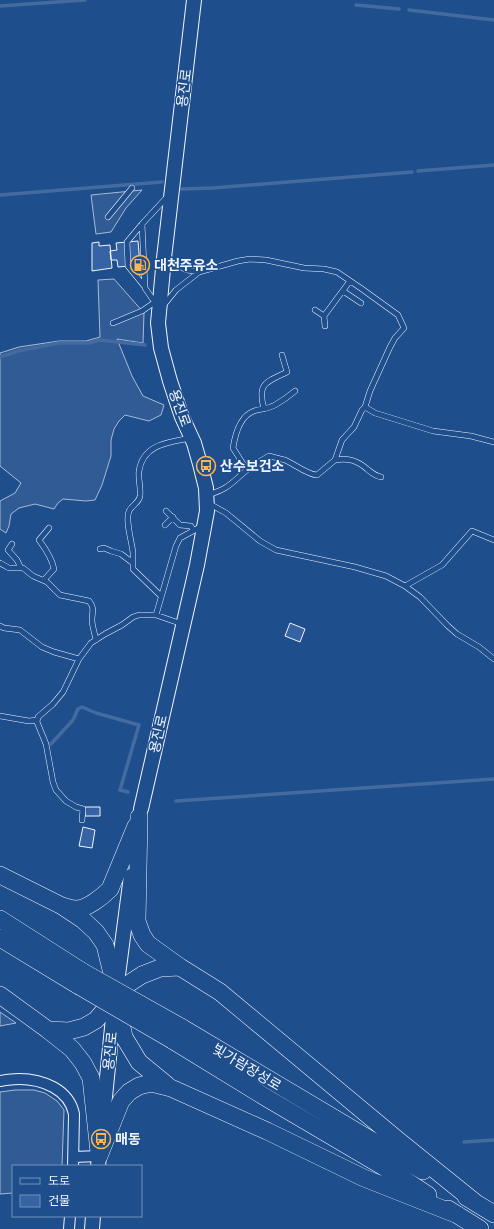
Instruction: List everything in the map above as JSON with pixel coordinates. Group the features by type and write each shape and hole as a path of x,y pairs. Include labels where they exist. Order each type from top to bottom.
{"highway":[{"path":"62,906 77,909 86,906 102,897 110,889 140,813"},
{"path":"140,813 137,921 142,936 148,944 180,967 220,992 476,1203"},
{"path":"0,876 62,906 83,920 96,932 105,945 124,1037 139,1062 171,1088"},
{"name":"빛가람장성로","path":"0,919 81,979"},
{"name":"빛가람장성로","path":"0,938 81,979 494,1214"},
{"path":"48,1030 69,1031 84,1027 96,1020 116,994 142,975 160,968 180,967"},
{"path":"0,995 72,1049 83,1063 91,1078 99,1161"},
{"name":"빛가람장성로","path":"176,1034 264,1097 399,1176 480,1229"},
{"path":"99,1161 121,1101 129,1092 139,1086 151,1083 171,1088 268,1131 364,1178 458,1215"}],"main road":[{"name":"용진로","path":"99,1161 116,994 140,813 197,565 199,528 207,511 206,488 200,464 192,438 182,417 163,354 157,306 194,0"},
{"path":"92,1229 93,1217"}],"street":[{"path":"0,1081 19,1079 34,1080 57,1089 66,1096 72,1105 74,1114 73,1161 99,1161"},
{"path":"69,1229 70,1217"}],"lane":[{"path":"108,217 132,188"},
{"path":"157,306 128,266 127,242 142,224 166,200 172,190"},
{"path":"142,224 145,288"},
{"path":"164,258 187,270 199,272"},
{"path":"112,323 157,306 199,272 250,259 266,260 304,268 324,269 337,272 398,315 404,328 395,338 390,347 370,391 365,407 354,427 342,440 335,460 317,475 312,475 285,461 269,456 254,464 232,484 207,499 260,541 276,550 355,567 386,576 405,586 420,597 457,634 478,646 494,659"},
{"path":"325,326 324,316 350,281"},
{"path":"343,291 361,303"},
{"path":"315,310 324,316"},
{"path":"264,409 261,392 264,386 268,381 287,372 282,355"},
{"path":"247,470 233,448 234,441 246,415 254,411 274,406 295,391"},
{"path":"365,407 375,413 432,431 471,436 494,442"},
{"path":"161,596 133,569 133,553 128,520 129,510 139,500 140,484 138,473 140,463 155,446 192,438"},
{"path":"335,460 350,459 359,462 373,474 381,477"},
{"path":"166,511 180,525 199,528"},
{"path":"165,525 173,517"},
{"path":"44,580 54,569 47,551 39,540 49,528"},
{"path":"156,615 176,546 180,538 199,528"},
{"path":"405,586 442,565 472,531 494,540"},
{"path":"12,544 8,550 17,560 21,568"},
{"path":"100,549 104,548 111,552 117,552 133,563"},
{"path":"0,563 9,568 23,568 33,576 47,582 60,595 89,601 94,611 92,620 96,640"},
{"path":"82,820 83,809 66,801 56,790 47,750 37,722 38,717 53,704 63,692 79,659 91,644 105,634 122,626 133,617 139,615 156,615 183,624"},
{"path":"0,626 20,630 42,647 79,659"},
{"path":"0,716 29,721 37,720"}],"shaded area":[{"path":"142,190 126,208 111,232 96,234 91,195"},
{"path":"114,279 144,313 143,343 117,339 132,376 143,396 164,405 161,415 149,421 125,415 119,421 114,429 111,440 111,456 102,485 95,500 86,501 63,499 54,509 35,504 19,508 11,514 6,533 0,529 0,501 15,493 21,483 0,466 0,353 19,347 59,341 86,341 100,337 98,280"},
{"path":"0,1012 16,1023 0,1026"},
{"path":"34,1090 45,1093 57,1101 64,1110 62,1165 12,1165 12,1193 0,1194 0,1092"}],"building":[{"path":"138,241 140,265 118,267 117,260 111,260 110,251 117,250 116,243"},
{"path":"99,242 99,246 110,245 112,268 92,271 92,243"},
{"path":"290,623 305,629 300,642 285,636"},
{"path":"85,807 100,807 100,816 85,816"},
{"path":"83,827 95,830 92,848 79,846"}],"waterway":[{"path":"0,6 85,0"},
{"path":"356,5 399,9"},
{"path":"409,10 494,20"},
{"path":"418,171 494,165"},
{"path":"181,189 213,188 412,172"},
{"path":"0,195 162,182"},
{"path":"0,357 18,351 59,343 89,343 100,340 145,345"},
{"path":"51,744 73,720 78,709 82,707 96,713 139,725 120,790 128,792"},
{"path":"176,801 494,779"},
{"path":"464,1142 494,1140"}],"place":[{"name":"대천주유소","path":"140,265"},
{"name":"산수보건소","path":"206,466"},
{"name":"매동","path":"101,1139"}]}
